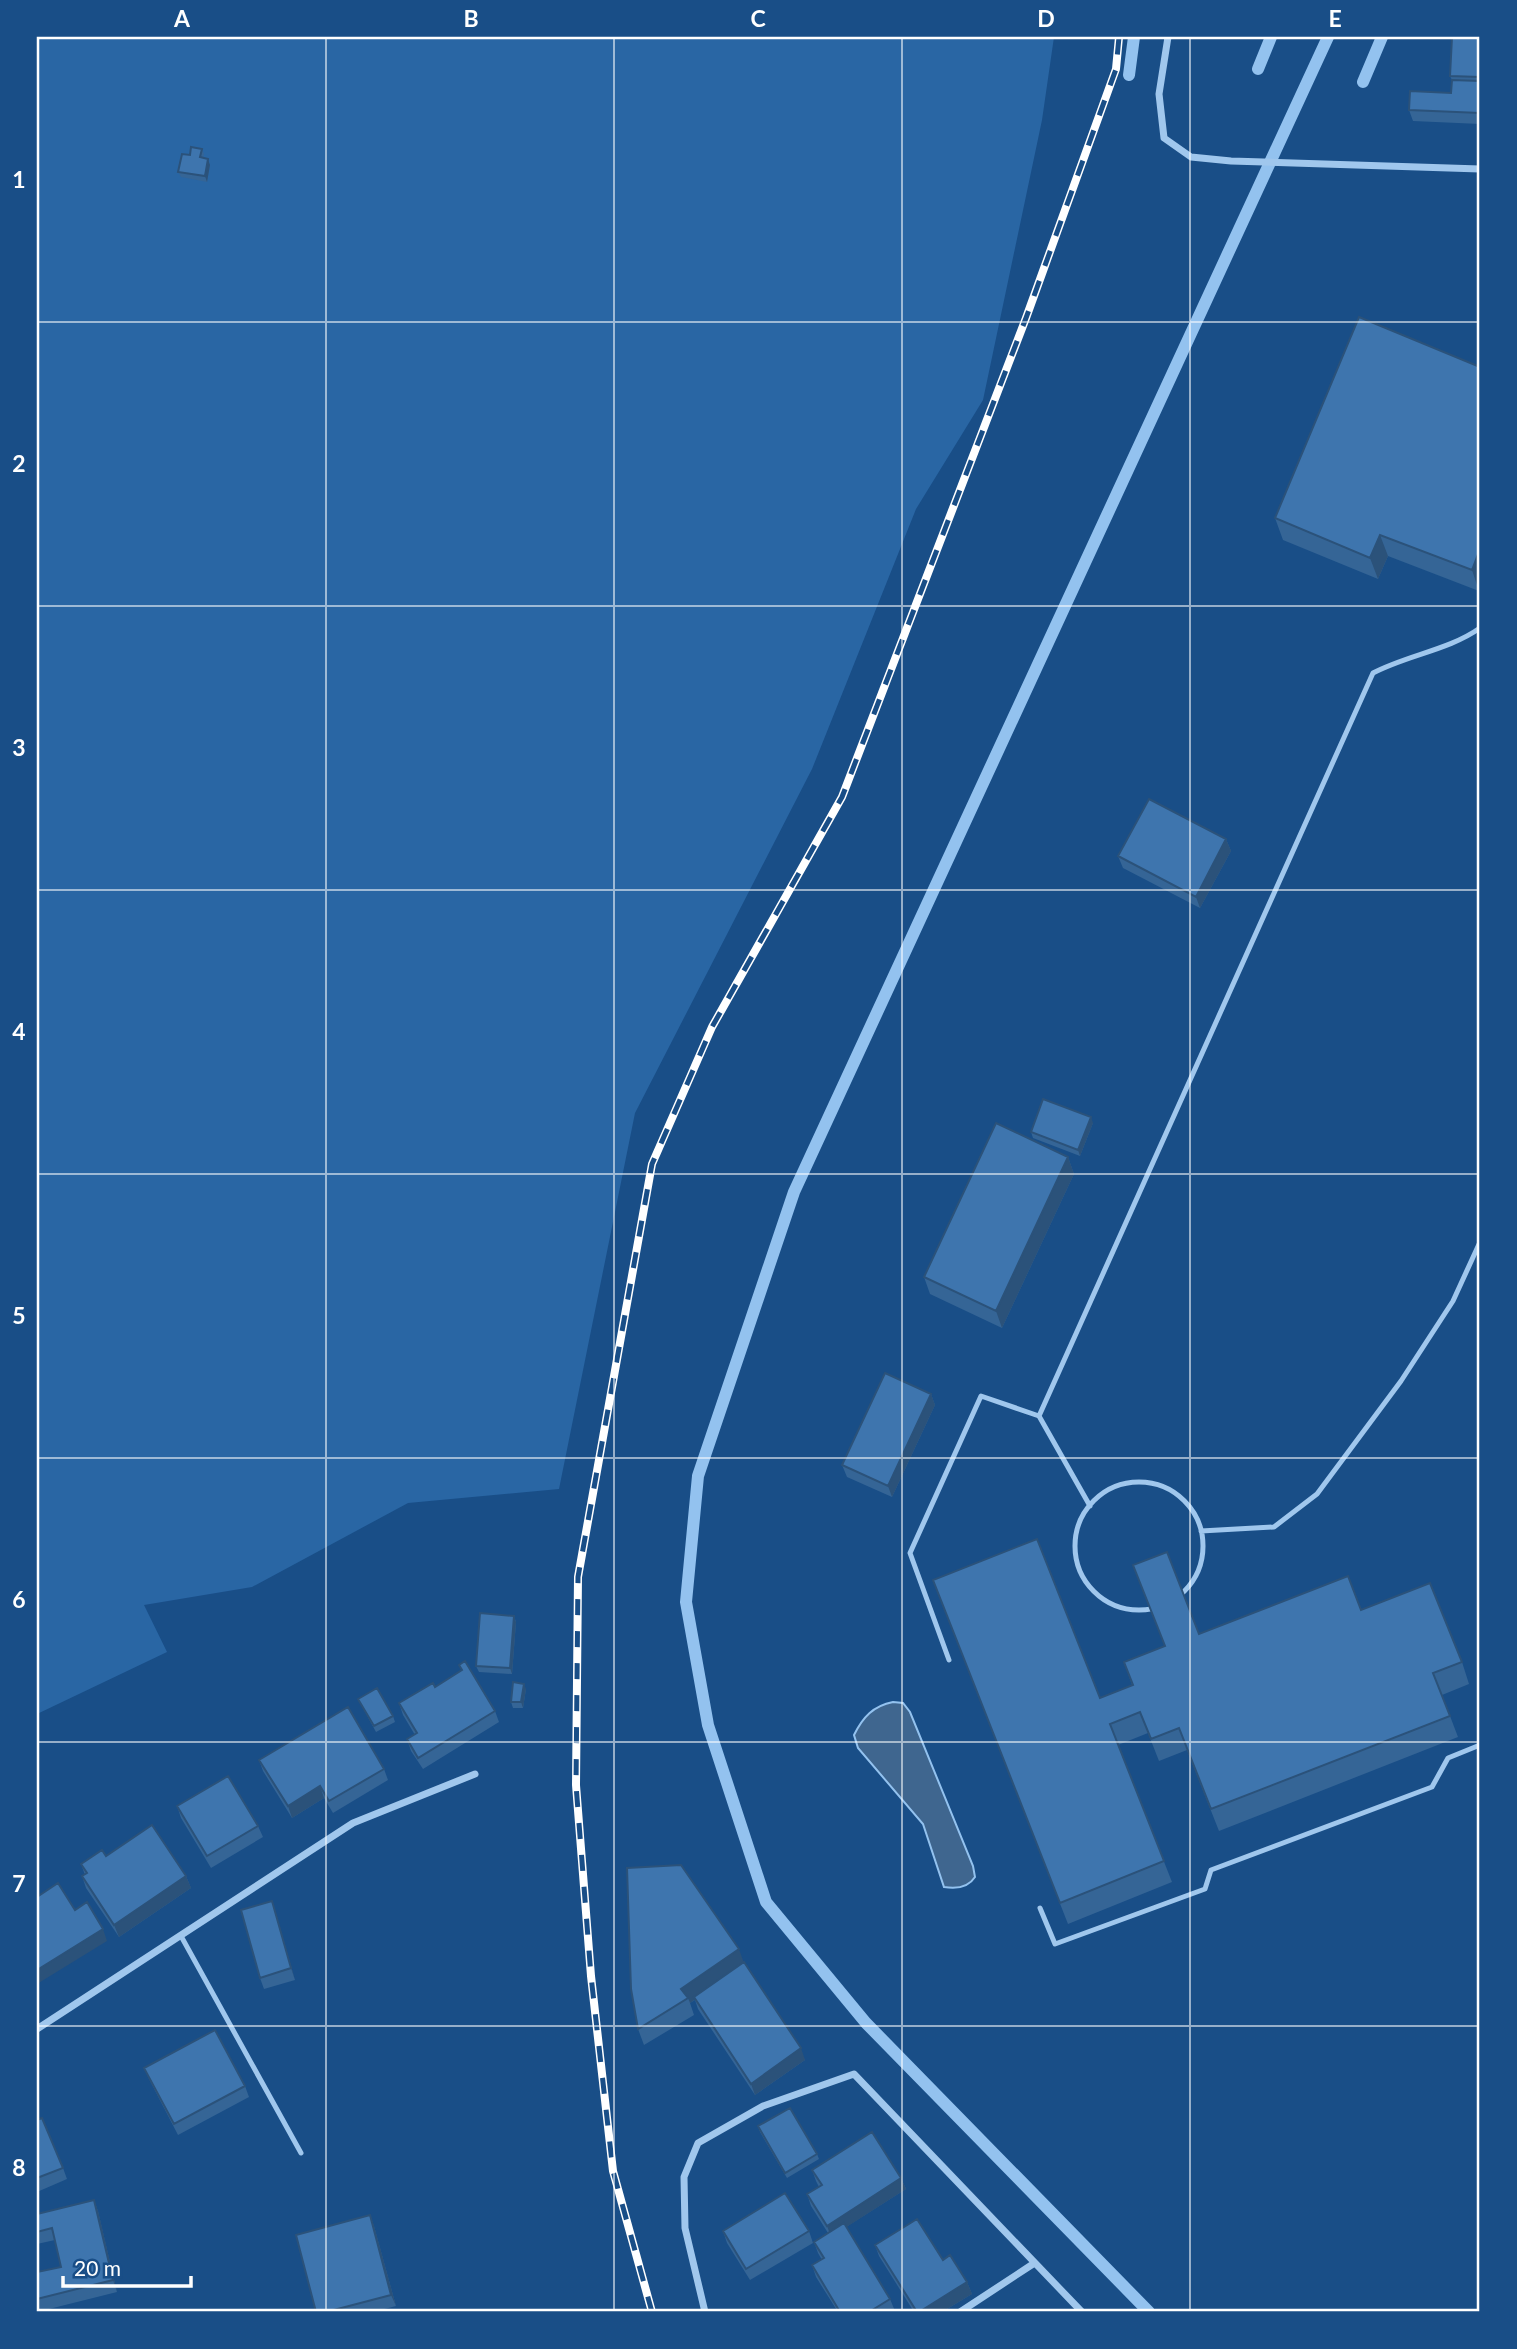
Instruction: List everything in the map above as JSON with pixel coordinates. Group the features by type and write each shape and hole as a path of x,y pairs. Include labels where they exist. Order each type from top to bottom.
{"street":[{"path":"1168,37 1159,94 1164,138 1191,156 1231,161 1480,169"},
{"path":"37,2029 353,1823 475,1774"},
{"path":"705,2312 685,2228 684,2177 698,2143 763,2106 854,2074 1033,2264 1082,2312"},
{"path":"960,2312 1033,2264"}],"lane":[{"path":"1039,1416 1373,673 1393,662 1467,637 1480,628"},
{"path":"1201,1531 1274,1527 1317,1494 1409,1369 1453,1301 1480,1242"},
{"path":"948,1660 910,1553 981,1396 1039,1416 1090,1506"},
{"path":"1132,1482 1152,1483 1171,1491 1187,1503 1201,1531 1203,1559 1195,1578 1182,1594 1165,1604 1146,1610 1126,1609 1107,1602 1091,1589 1080,1572 1075,1553 1076,1533 1090,1506 1112,1488 1132,1482"},
{"path":"1040,1908 1055,1944 1205,1889 1211,1870 1432,1787 1448,1758 1480,1745"},
{"path":"181,1936 301,2153"}],"shaded area":[{"path":"37,37 1054,37 1042,120 983,400 916,509 812,769 635,1113 559,1489 408,1503 252,1587 144,1605 167,1652 37,1714"},
{"path":"893,1702 903,1703 910,1712 973,1866 975,1877 965,1886 944,1887 923,1824 858,1748 854,1735 861,1723 874,1709"}],"building":[{"path":"1452,37 1480,37 1480,77 1450,76"},
{"path":"1452,80 1480,81 1480,113 1409,110 1410,91 1451,93"},
{"path":"191,147 202,149 200,157 208,159 205,176 178,172 182,154 190,155"},
{"path":"1359,317 1480,367 1480,549 1472,570 1380,535 1370,558 1275,518"},
{"path":"1149,799 1226,839 1196,897 1118,856"},
{"path":"1043,1099 1091,1117 1078,1150 1031,1132"},
{"path":"996,1123 1068,1157 996,1311 924,1277"},
{"path":"885,1373 931,1394 888,1486 842,1465"},
{"path":"1037,1539 1100,1698 1133,1685 1124,1662 1165,1646 1133,1565 1167,1552 1199,1634 1348,1576 1361,1610 1430,1583 1462,1662 1433,1673 1450,1716 1211,1809 1179,1728 1151,1739 1140,1712 1110,1724 1164,1861 1060,1903 933,1580"},
{"path":"480,1613 514,1616 510,1668 476,1666"},
{"path":"465,1661 495,1711 418,1758 407,1739 417,1733 399,1703 433,1683 435,1687 462,1670 459,1665"},
{"path":"513,1682 524,1684 521,1702 511,1702"},
{"path":"377,1688 393,1716 374,1726 358,1699"},
{"path":"348,1707 384,1769 329,1801 320,1786 288,1806 259,1760"},
{"path":"228,1776 258,1826 207,1856 177,1806"},
{"path":"152,1825 186,1876 114,1925 82,1876 87,1873 81,1864 102,1850 106,1856"},
{"path":"681,1865 739,1949 681,1989 688,1998 638,2029 631,1989 627,1868"},
{"path":"58,1883 75,1910 87,1902 103,1929 37,1970 37,1897"},
{"path":"272,1901 291,1968 260,1978 241,1910"},
{"path":"744,1962 801,2048 751,2084 694,1997"},
{"path":"215,2030 245,2086 174,2124 144,2068"},
{"path":"790,2108 817,2154 785,2173 758,2126"},
{"path":"42,2118 63,2168 37,2178 37,2120"},
{"path":"872,2132 901,2178 827,2226 807,2194 822,2185 812,2170"},
{"path":"785,2193 809,2231 746,2269 723,2231"},
{"path":"94,2200 113,2280 37,2299 37,2272 61,2267 52,2228 37,2232 37,2214"},
{"path":"370,2215 391,2295 326,2312 316,2312 296,2235"},
{"path":"917,2219 943,2260 950,2255 967,2282 919,2312 875,2245"},
{"path":"844,2223 890,2299 869,2312 840,2312 812,2265 824,2258 814,2242"}],"waterway":[{"path":"1129,75 1134,37"},
{"path":"1258,69 1271,37"},
{"path":"1149,2312 866,2023 766,1902 708,1725 686,1602 698,1476 794,1192 1328,37"},
{"path":"1363,82 1382,37"}],"railway":[{"path":"652,2312 613,2171 591,1976 576,1785 578,1577 652,1164 712,1027 842,797 1026,318 1116,69 1119,37"}]}
